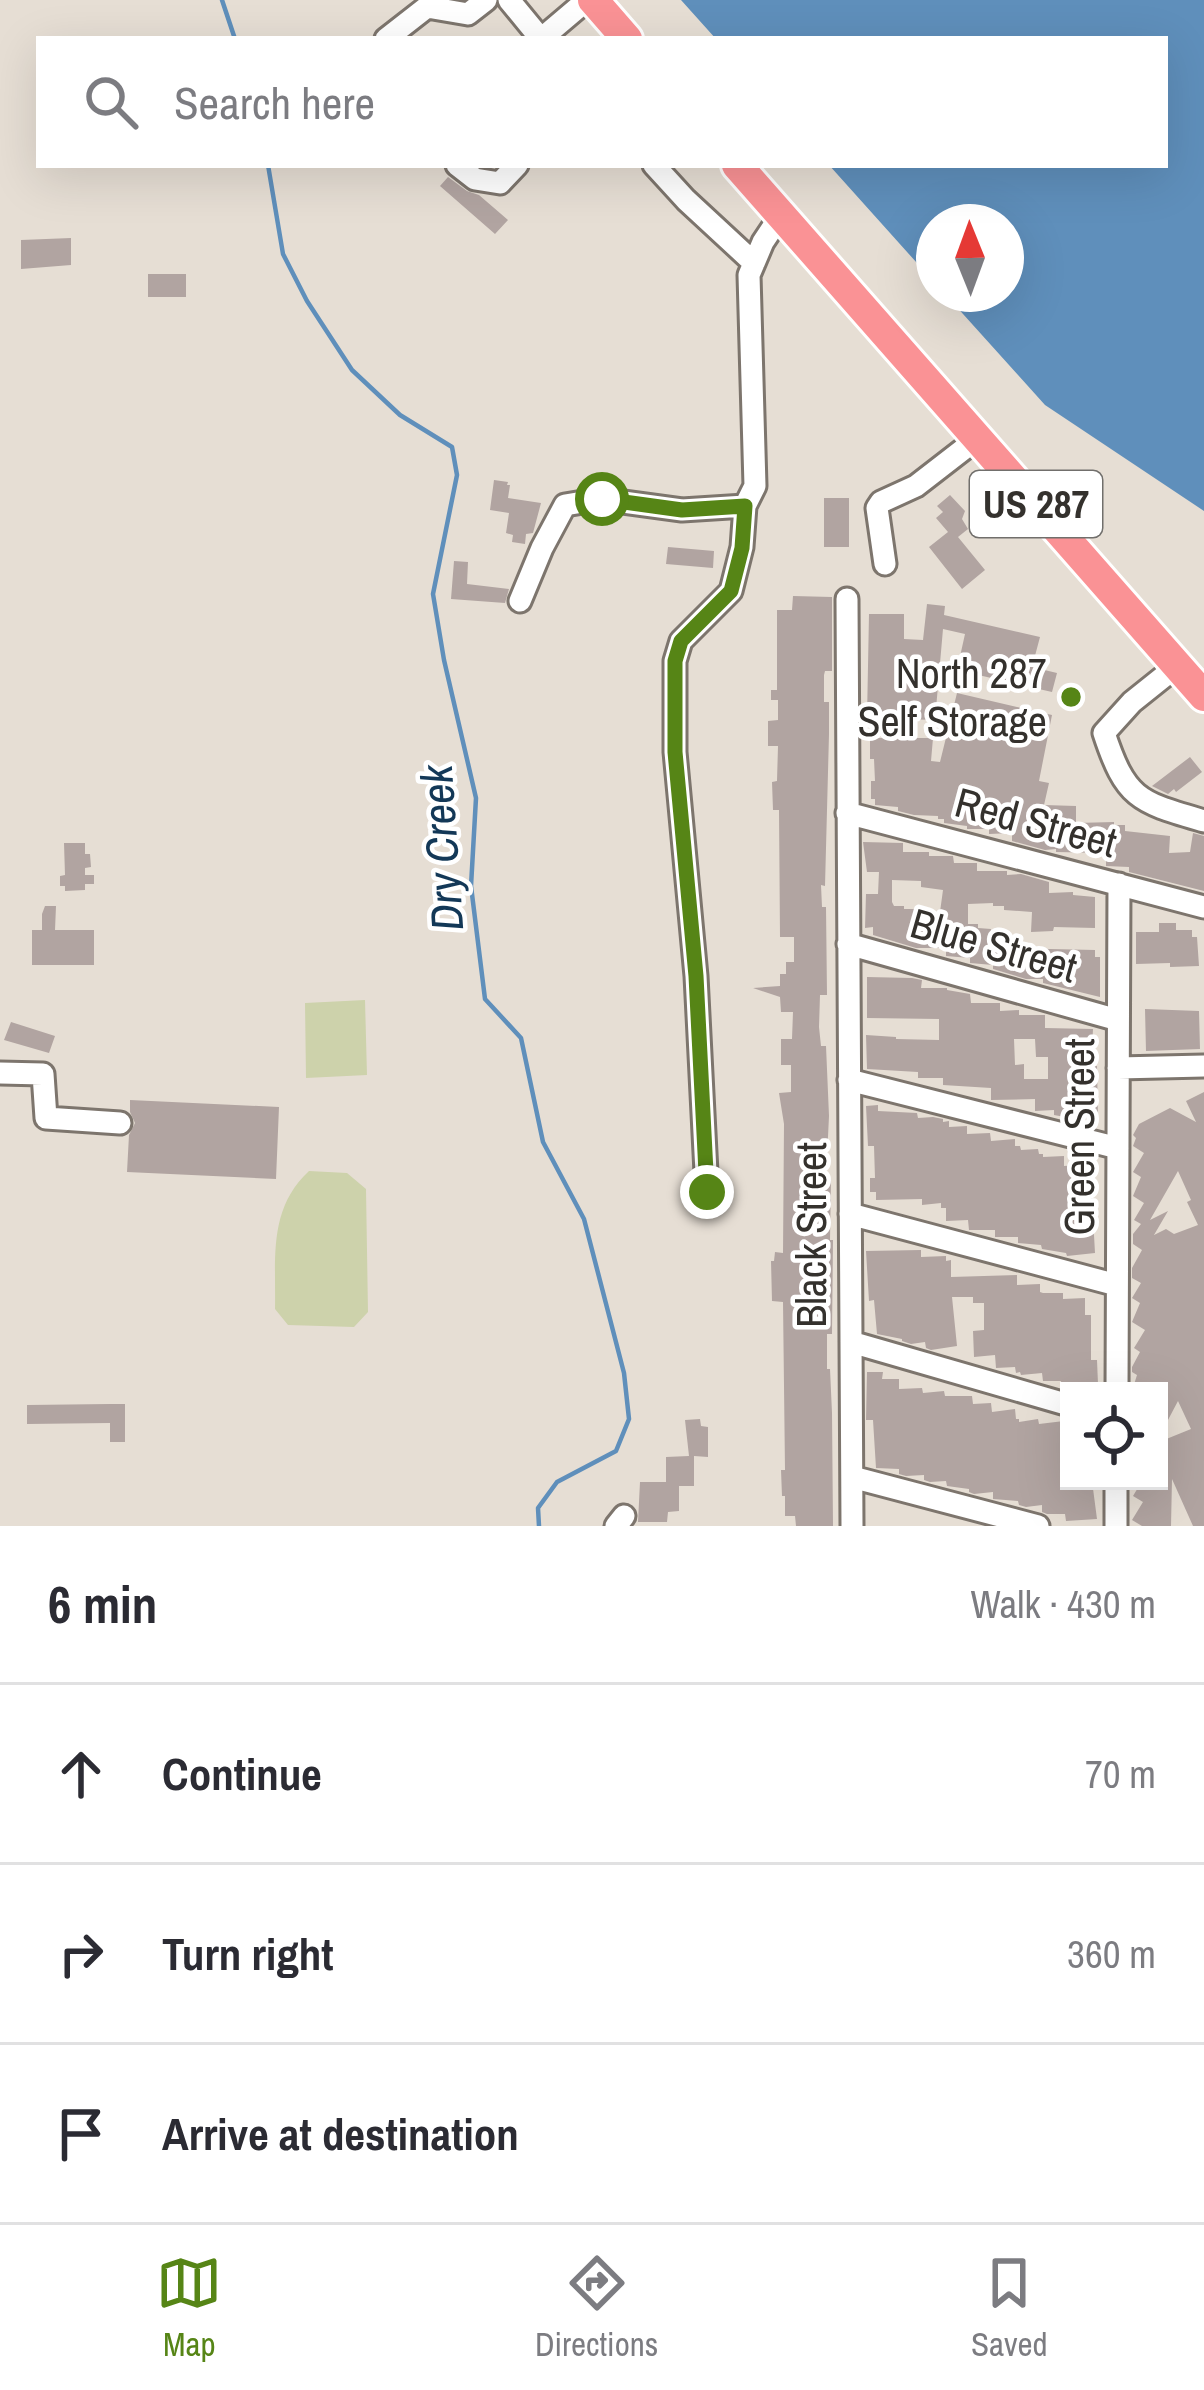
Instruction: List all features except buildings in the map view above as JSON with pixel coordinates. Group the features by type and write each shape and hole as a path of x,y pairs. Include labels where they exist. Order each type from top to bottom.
{"highway":[{"path":"590,0 624,36"},
{"name":"US 287","path":"740,168 1204,696"}],"street":[{"path":"390,36 427,7 468,14 486,0"},
{"path":"509,0 539,36"},
{"path":"545,36 590,0"},
{"path":"461,168 475,179 500,182 514,168"},
{"path":"657,168 754,263"},
{"path":"707,1192 696,976 675,752 675,661 681,641 731,591 742,548 745,506 754,486 749,275 781,215"},
{"path":"885,564 881,502 916,486 978,438"},
{"path":"520,601 565,506 602,499 682,510 745,506"},
{"name":"Black Street","path":"847,598 852,1526"},
{"path":"1177,666 1132,702 1104,734 1124,784 1152,805 1204,820"},
{"name":"Red Street","path":"848,813 1204,907"},
{"name":"Green Street","path":"1117,1382 1119,884"},
{"name":"Blue Street","path":"848,944 1118,1020"},
{"path":"1118,1068 1204,1066"},
{"path":"0,1073 43,1074 46,1118 120,1123"},
{"path":"849,1081 1118,1148"},
{"path":"850,1214 1117,1285"},
{"path":"851,1342 1060,1402"},
{"path":"852,1477 1038,1526"},
{"path":"1116,1490 1116,1526"}],"green space":[{"path":"365,1000 367,1075 306,1078 305,1003"},
{"path":"309,1171 347,1173 366,1189 368,1312 354,1327 288,1325 275,1309 280,1218"}],"water":[{"path":"681,0 1204,0 1204,511 1045,405 961,312 1024,312 1024,204 916,204 916,262 832,168 1168,168 1168,36 713,36"}],"waterway":[{"name":"Dry Creek","path":"222,0 234,36"},
{"name":"Dry Creek","path":"269,168 283,254 352,370 400,415 452,447 457,475 433,594 476,798 471,886 485,999 521,1038 543,1142 584,1219 624,1373 629,1419 616,1451 557,1482 538,1508 539,1526"}],"place":[{"name":"North 287 Self Storage","path":"1071,697"}],"route":[{"path":"602,499 682,510 745,506 742,548 731,591 681,641 675,661 675,752 696,976 707,1192"}]}
